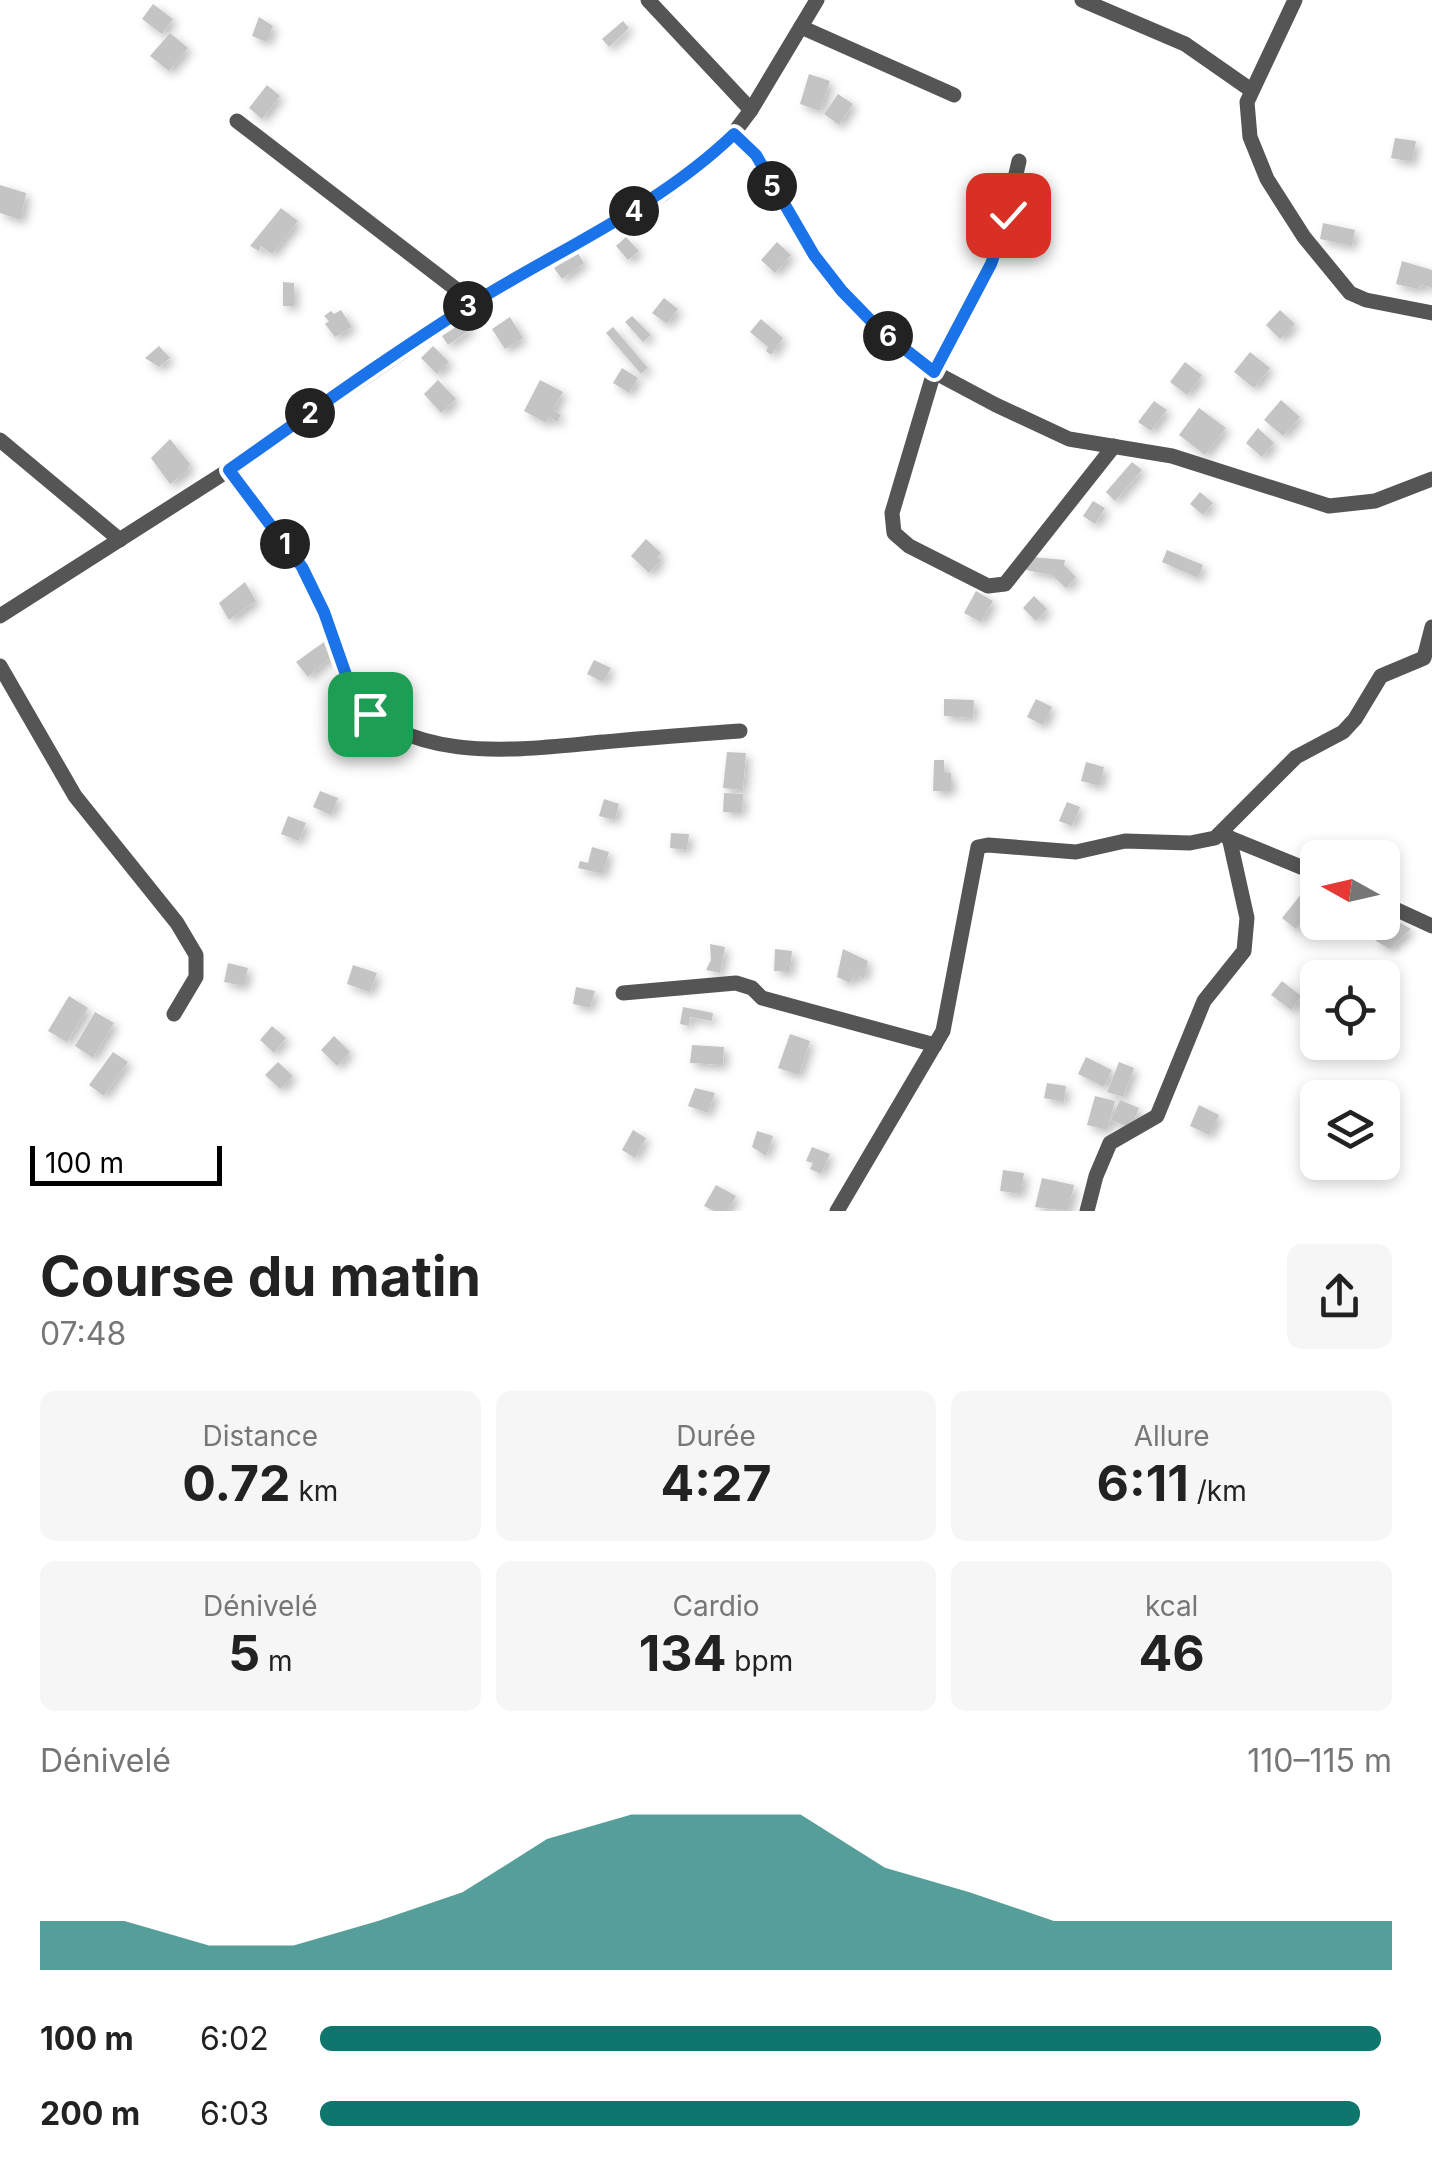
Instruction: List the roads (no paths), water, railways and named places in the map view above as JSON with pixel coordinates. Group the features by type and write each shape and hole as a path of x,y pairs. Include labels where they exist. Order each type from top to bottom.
{"street":[{"path":"648,0 752,110"},
{"path":"0,616 229,470 474,303 663,194 734,134 818,0"},
{"path":"1082,0 1184,44 1250,90"},
{"path":"1295,0 1250,90 1246,118 1267,179 1330,272 1350,292 1366,300 1432,312"},
{"path":"801,26 954,95"},
{"path":"237,121 474,303"},
{"path":"734,134 756,155 814,255 878,328 934,372 1047,430 1069,439 1205,465 1329,506 1375,501 1432,479"},
{"path":"1019,160 1000,244 934,372 891,526 910,546 988,586 1004,584 1114,446"},
{"path":"0,440 120,540"},
{"path":"229,470 302,567 324,612 351,689 370,714 400,731 454,747 500,752 740,730"},
{"path":"837,1211 935,1045 948,1015 978,847 1076,852 1125,841 1203,842 1225,836 1284,767 1343,732 1356,718 1380,676 1424,658 1432,627"},
{"path":"0,666 75,796 177,923 196,955 196,977 174,1014"},
{"path":"1225,836 1300,867"},
{"path":"1087,1211 1110,1144 1157,1116 1204,1000 1244,951 1247,918 1225,836"},
{"path":"1400,911 1432,926"},
{"path":"623,993 736,983 752,988 762,998 935,1045"}]}
